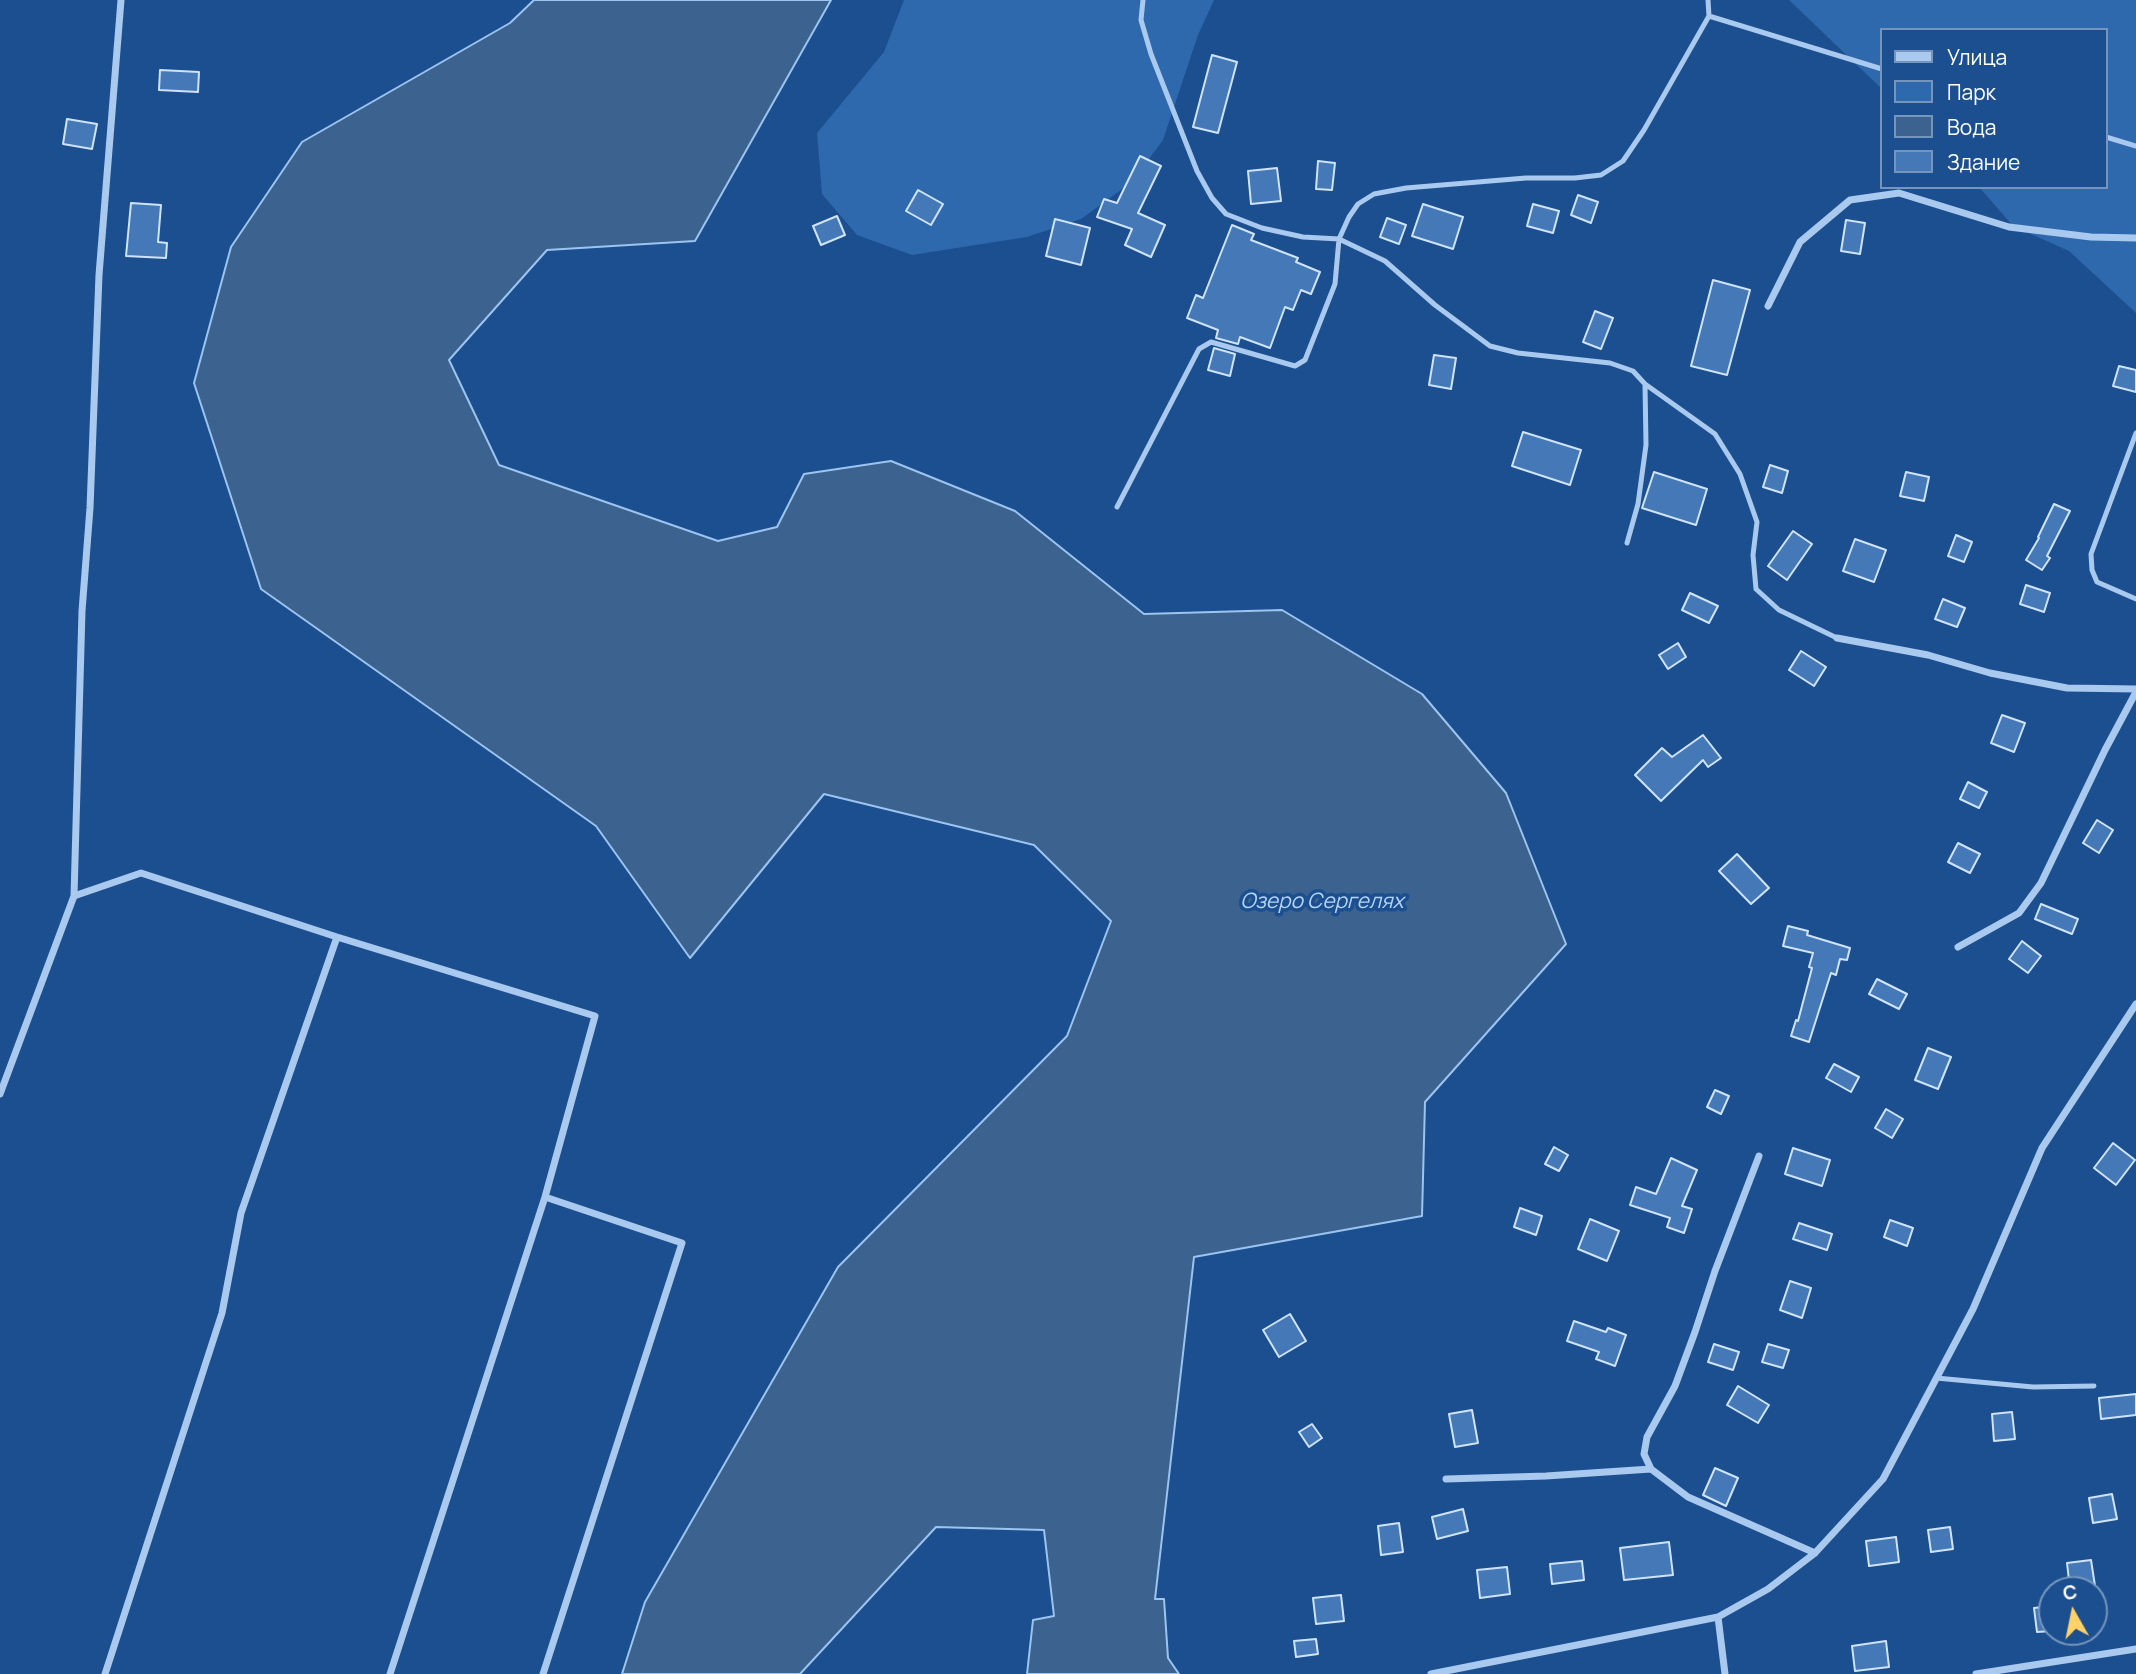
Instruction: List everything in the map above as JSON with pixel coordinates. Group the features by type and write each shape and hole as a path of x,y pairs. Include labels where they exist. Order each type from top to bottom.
{"street":[{"path":"0,1094 74,896 82,611 90,508 99,275 121,0"},
{"path":"1768,306 1800,242 1850,200 1899,193 2009,227 2091,237 2136,238"},
{"path":"1837,638 1927,654 1990,673 2067,688 2136,690 2041,883 2019,913 1958,947"},
{"path":"74,896 141,873 337,937 596,1016 545,1197 390,1674"},
{"path":"105,1674 222,1313 241,1213 337,937"},
{"path":"1431,1674 1718,1617 1768,1589 1815,1553 1883,1479 1973,1309 2042,1148 2136,1004"},
{"path":"1759,1156 1715,1271 1696,1332 1675,1386 1647,1437 1644,1454 1651,1469 1688,1497 1815,1553"},
{"path":"543,1674 682,1243 545,1197"},
{"path":"1446,1479 1651,1469"},
{"path":"1718,1617 1725,1674"},
{"path":"1976,1674 2136,1649"}],"lane":[{"path":"1143,0 1142,20 1151,54 1197,171 1212,198 1226,214 1262,228 1303,237 1339,239 1385,261 1435,305 1490,346 1518,353 1610,363 1633,371 1645,384 1715,434 1740,474 1757,522 1753,555 1756,589 1779,610 1837,638"},
{"path":"1117,507 1199,349 1210,342 1295,366 1305,360 1335,284 1339,239 1349,216 1358,204 1374,194 1406,187 1601,175 1623,161 1644,130 1709,16 1708,0"},
{"path":"1709,16 1881,69"},
{"path":"2108,138 2136,146"},
{"path":"1627,543 1638,504 1646,446 1645,384"},
{"path":"2136,433 2091,554 2092,570 2097,582 2136,599"},
{"path":"1936,1378 2033,1387 2094,1386"}],"green space":[{"path":"904,0 1214,0 1198,35 1163,140 1132,182 1081,219 1027,237 912,255 857,235 822,194 817,133 884,52"},
{"path":"1789,0 2136,0 2136,313 2069,251 2013,226 1981,189 2108,189 2108,28 1881,28 1881,88"}],"water":[{"name":"Озеро Сергелях","path":"534,0 831,0 695,241 547,250 449,360 499,465 718,541 777,527 804,474 891,461 1015,511 1144,614 1282,610 1422,694 1506,793 1566,944 1425,1102 1422,1216 1194,1257 1155,1599 1164,1599 1168,1658 1179,1674 1027,1674 1033,1620 1054,1616 1044,1530 936,1527 800,1674 622,1674 645,1602 838,1267 1067,1036 1111,921 1034,845 824,794 690,958 596,826 261,589 194,383 231,247 302,142 510,23"}],"building":[{"path":"1212,55 1237,62 1218,133 1193,127"},
{"path":"160,70 199,72 198,92 159,90"},
{"path":"67,119 97,124 92,149 63,144"},
{"path":"1140,156 1161,166 1138,213 1165,225 1151,257 1125,245 1132,229 1097,217 1104,199 1117,203"},
{"path":"1318,161 1335,163 1332,190 1316,189"},
{"path":"1277,168 1281,201 1251,204 1248,171"},
{"path":"918,190 943,204 931,225 906,211"},
{"path":"1578,195 1598,202 1591,223 1571,215"},
{"path":"131,203 161,205 158,242 167,243 166,258 126,256"},
{"path":"1423,204 1463,217 1453,249 1412,236"},
{"path":"1533,204 1559,211 1553,233 1527,226"},
{"path":"837,216 845,235 821,245 813,226"},
{"path":"1387,218 1406,225 1399,244 1380,237"},
{"path":"1055,219 1090,228 1081,265 1046,256"},
{"path":"1846,220 1865,223 1860,254 1841,251"},
{"path":"1232,225 1254,234 1251,240 1298,258 1296,262 1320,272 1311,294 1301,290 1293,310 1285,307 1270,348 1240,337 1238,344 1216,338 1218,330 1187,318 1196,295 1203,298"},
{"path":"1713,280 1750,290 1727,375 1691,366"},
{"path":"1595,311 1613,318 1601,349 1583,342"},
{"path":"1214,348 1235,354 1230,376 1208,370"},
{"path":"1434,355 1456,358 1451,389 1429,385"},
{"path":"2119,366 2136,370 2136,392 2113,386"},
{"path":"1523,432 1581,450 1570,485 1512,466"},
{"path":"1770,465 1788,471 1782,493 1763,487"},
{"path":"1654,472 1707,489 1696,525 1642,508"},
{"path":"1906,472 1929,477 1924,501 1900,496"},
{"path":"2054,504 2070,511 2042,570 2026,560"},
{"path":"1793,531 1812,544 1787,580 1768,566"},
{"path":"1956,535 1972,542 1964,562 1948,556"},
{"path":"1855,539 1886,550 1874,582 1843,571"},
{"path":"2026,585 2050,593 2044,612 2020,604"},
{"path":"1690,593 1718,606 1709,623 1682,610"},
{"path":"1943,599 1965,608 1957,627 1935,619"},
{"path":"1678,643 1686,657 1668,669 1659,655"},
{"path":"1801,651 1826,667 1814,686 1789,670"},
{"path":"2002,715 2025,723 2014,752 1991,743"},
{"path":"1703,735 1721,758 1708,767 1703,760 1661,801 1635,775 1662,748 1672,757"},
{"path":"1968,782 1987,792 1979,808 1960,799"},
{"path":"2097,820 2113,830 2099,853 2083,843"},
{"path":"1958,843 1980,854 1970,873 1948,862"},
{"path":"1737,854 1769,888 1751,904 1719,871"},
{"path":"2041,904 2078,919 2072,934 2035,919"},
{"path":"1788,926 1808,931 1807,935 1850,948 1847,960 1840,959 1836,975 1831,973 1809,1042 1791,1036 1796,1020 1798,1021 1812,968 1809,967 1813,953 1783,946"},
{"path":"2022,941 2041,956 2028,973 2009,959"},
{"path":"1877,979 1907,994 1899,1009 1869,994"},
{"path":"1928,1048 1951,1057 1938,1089 1915,1080"},
{"path":"1834,1064 1859,1077 1851,1092 1826,1078"},
{"path":"1715,1090 1729,1096 1721,1114 1707,1107"},
{"path":"1886,1109 1903,1119 1892,1138 1875,1128"},
{"path":"2113,1143 2135,1160 2116,1185 2094,1168"},
{"path":"1554,1147 1568,1155 1559,1171 1545,1164"},
{"path":"1793,1148 1830,1160 1822,1186 1785,1174"},
{"path":"1671,1158 1697,1170 1682,1206 1692,1209 1684,1233 1667,1227 1670,1218 1630,1205 1636,1187 1656,1194"},
{"path":"1520,1208 1542,1216 1536,1235 1514,1227"},
{"path":"1590,1219 1619,1231 1607,1261 1578,1249"},
{"path":"1890,1220 1913,1228 1907,1246 1884,1237"},
{"path":"1799,1223 1832,1234 1827,1250 1793,1239"},
{"path":"1790,1281 1811,1288 1802,1318 1780,1310"},
{"path":"1290,1314 1306,1341 1279,1357 1263,1330"},
{"path":"1574,1321 1606,1332 1608,1328 1626,1335 1615,1366 1596,1359 1599,1352 1567,1341"},
{"path":"1714,1344 1739,1352 1733,1370 1708,1362"},
{"path":"1768,1344 1789,1350 1783,1368 1762,1362"},
{"path":"1738,1386 1769,1405 1758,1423 1727,1405"},
{"path":"2136,1394 2136,1415 2101,1419 2099,1398"},
{"path":"1472,1410 1478,1443 1455,1447 1449,1414"},
{"path":"2012,1412 2015,1439 1994,1441 1992,1414"},
{"path":"1312,1424 1322,1438 1309,1447 1299,1432"},
{"path":"1715,1468 1738,1478 1726,1506 1703,1495"},
{"path":"2112,1494 2117,1519 2093,1523 2089,1498"},
{"path":"1463,1509 1468,1531 1437,1539 1432,1517"},
{"path":"1399,1523 1403,1552 1381,1555 1378,1526"},
{"path":"1950,1527 1953,1549 1931,1552 1928,1530"},
{"path":"1896,1537 1899,1562 1869,1566 1866,1541"},
{"path":"1669,1542 1673,1575 1624,1580 1620,1548"},
{"path":"2091,1560 2093,1576 2068,1576 2067,1563"},
{"path":"1582,1561 1584,1580 1552,1584 1550,1564"},
{"path":"1507,1567 1510,1594 1480,1598 1477,1570"},
{"path":"1341,1595 1344,1621 1316,1624 1313,1598"},
{"path":"2034,1608 2038,1608 2038,1632 2037,1632"},
{"path":"1316,1639 1318,1654 1296,1657 1294,1641"},
{"path":"1886,1641 1889,1667 1855,1671 1852,1646"}]}
